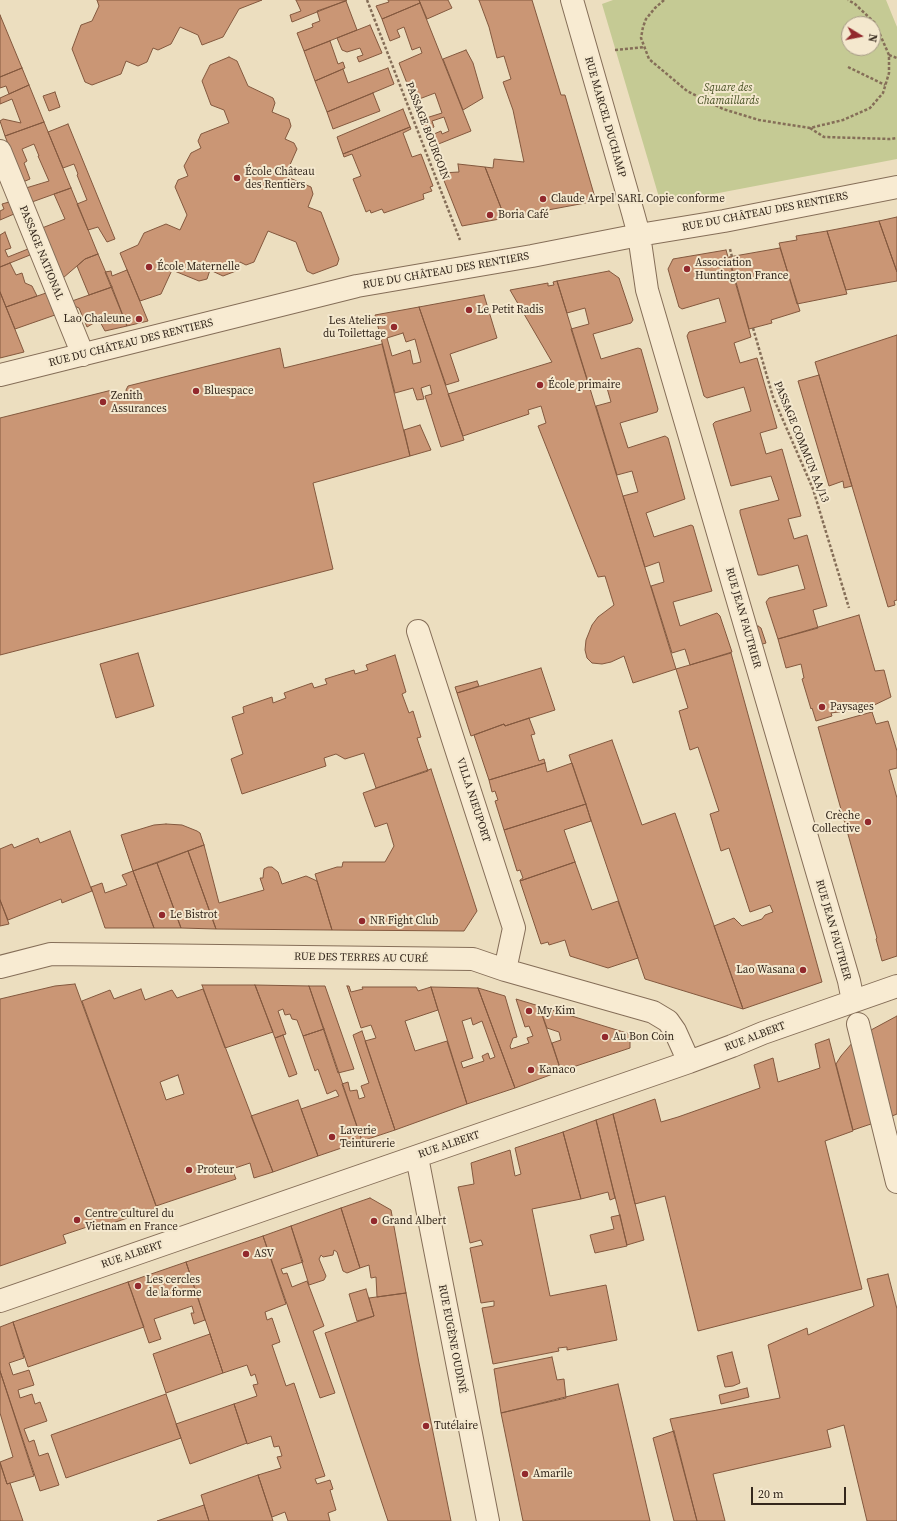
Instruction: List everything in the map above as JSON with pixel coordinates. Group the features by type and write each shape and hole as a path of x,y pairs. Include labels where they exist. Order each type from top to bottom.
{"street":[{"name":"RUE MARCEL DUCHAMP","path":"572,0 639,235"},
{"name":"PASSAGE NATIONAL","path":"0,151 83,355"},
{"name":"RUE DU CHÂTEAU DES RENTIERS","path":"0,375 356,286 471,267 639,235 724,221 897,187"},
{"name":"RUE JEAN FAUTRIER","path":"639,235 647,290 849,981 852,1001"},
{"name":"VILLA NIEUPORT","path":"418,631 514,928 505,970"},
{"name":"RUE DES TERRES AU CURÉ","path":"0,967 51,954 473,959 505,970 653,1012 668,1021 675,1031 688,1062"},
{"name":"RUE ALBERT","path":"0,1301 688,1062 763,1033 897,986"},
{"path":"858,1024 897,1182"},
{"name":"RUE EUGÈNE OUDINÉ","path":"417,1157 488,1521"}],"path":[{"name":"PASSAGE BOURGOIN","path":"367,0 471,267"},
{"path":"664,0 650,13 646,19 641,38 649,59 687,91 723,109 759,120 810,128 824,136 897,138"},
{"path":"810,128 843,120 870,108 883,92 888,73 889,55 876,23 855,4 848,0"},
{"path":"889,55 897,58"},
{"path":"848,67 885,85"},
{"name":"PASSAGE COMMUN AA/13","path":"753,328 773,397 813,490 849,608"}],"green space":[{"name":"Square des Chamaillards","path":"613,0 886,0 897,27 897,159 661,204 602,4"}],"building":[{"path":"97,0 262,0 239,9 223,37 202,45 198,35 180,27 171,44 158,50 153,48 147,62 138,66 126,61 121,74 92,85 85,82 72,49 81,25 92,21 99,6"},
{"path":"296,0 347,0 292,22 290,15 301,11"},
{"path":"388,0 419,0 420,3 382,19 376,6 389,2"},
{"path":"419,0 448,0 452,8 427,19"},
{"path":"479,0 532,0 561,95 565,95 596,201 505,218 485,167 493,168 494,159 524,162 513,110 503,82 511,79 504,56 497,58 489,27"},
{"path":"346,1 357,30 304,51 297,33 313,27 312,24 320,21 317,11"},
{"path":"420,3 471,131 431,147 427,137 441,131 442,134 449,131 444,117 432,121 434,127 425,131 419,115 424,113 426,118 442,113 435,93 414,101 399,63 422,53 420,47 412,50 404,27 397,30 400,37 390,41 382,19"},
{"path":"0,15 22,68 0,77"},
{"path":"370,25 382,53 359,62 357,57 363,55 360,48 347,52 342,50 337,38"},
{"path":"330,41 338,64 343,62 345,68 315,81 304,51"},
{"path":"466,50 473,63 483,98 463,110 443,59"},
{"name":"École Château des Rentiers","path":"229,57 237,61 248,86 273,98 275,103 272,112 289,119 291,126 285,139 294,143 297,149 285,176 311,187 313,194 308,207 321,212 339,259 337,265 313,274 307,271 296,242 268,231 254,262 246,265 240,262 236,271 223,276 210,270 207,279 199,281 172,270 161,294 140,301 120,253 138,245 144,233 166,224 180,230 187,215 175,187 178,180 188,176 184,166 191,153 201,148 198,141 201,134 229,123 224,110 211,105 202,81 210,65"},
{"path":"22,68 29,85 9,94 6,86 0,88 0,77"},
{"path":"388,68 394,84 327,112 315,81 343,69 348,83"},
{"path":"29,85 44,122 5,136 0,121 3,119 21,123 12,99 0,104 0,98"},
{"path":"55,92 60,107 49,111 43,96"},
{"path":"373,93 380,111 333,129 327,112"},
{"path":"403,109 410,127 343,154 337,137"},
{"path":"44,122 71,188 32,202 26,188 49,181 39,156 34,144 22,149 27,161 24,163 30,179 23,182 5,136"},
{"path":"68,124 115,239 107,242 98,227 88,230 77,204 87,200 74,164 63,168 48,132"},
{"path":"410,127 411,129 403,133 412,157 421,154 433,186 430,187 432,191 423,194 424,199 384,213 382,209 371,213 370,210 366,212 353,179 361,176 352,154 344,157 343,154"},
{"path":"458,164 485,167 505,218 462,226 441,173 459,172"},
{"path":"71,188 98,254 85,259 63,278 42,228 65,219 54,194"},
{"path":"9,202 14,214 0,220 0,211 4,209 2,204"},
{"path":"897,217 897,272 879,221"},
{"path":"879,221 897,272 897,281 846,290 827,231"},
{"path":"827,231 847,294 797,304 779,243 797,240 796,236"},
{"path":"5,232 11,248 5,250 8,257 28,249 30,255 0,267 0,235"},
{"path":"780,248 800,311 771,320 772,323 749,329 729,257"},
{"path":"726,250 751,337 734,343 740,363 757,358 777,428 760,433 766,454 782,449 801,516 788,519 794,539 807,535 827,606 813,610 818,628 778,639 766,602 769,598 805,589 798,565 758,575 740,510 779,500 771,476 731,486 713,424 715,422 751,411 744,387 707,398 704,396 687,336 689,332 726,322 719,298 682,309 679,307 668,269 673,259"},
{"path":"98,254 112,287 89,295 77,266 85,259"},
{"path":"10,263 16,275 22,273 25,283 32,286 37,296 6,307 0,292 0,267"},
{"path":"127,270 148,321 127,326 105,272 111,271 112,276"},
{"path":"609,271 619,278 633,320 631,323 593,334 601,359 638,348 641,349 658,409 657,412 620,423 628,448 665,436 668,438 685,499 646,513 654,537 691,525 693,526 712,591 673,602 680,626 717,613 720,616 732,652 690,665 685,649 672,653 651,586 664,582 659,562 645,567 623,496 638,492 632,471 617,475 596,406 611,402 605,381 589,386 571,329 589,324 585,308 567,313 557,281"},
{"path":"557,281 676,669 633,683 624,656 602,664 592,663 587,658 585,650 586,640 592,625 598,617 614,605 605,576 598,577 538,426 546,423 541,406 528,410 529,414 463,436 448,394 552,362 510,290 548,283 548,286 554,285 553,282"},
{"path":"112,287 127,326 105,331 99,320 87,327 79,308 74,306 72,301"},
{"path":"0,292 24,352 0,358"},
{"path":"46,293 55,315 15,329 6,307"},
{"path":"484,295 497,338 450,354 459,381 446,385 419,307"},
{"path":"419,307 464,440 441,447 425,396 432,394 430,385 421,388 424,399 417,400 413,388 395,393 375,315","holes":["403,333 406,342 415,339 421,362 413,364 410,350 392,356 387,338"]},
{"path":"897,335 897,600 894,601 895,605 888,607 815,362"},
{"path":"382,344 410,456 313,483 333,569 0,655 0,418 112,390 114,397 127,394 126,390 128,386 280,348 284,368"},
{"path":"819,375 852,486 844,488 843,481 829,486 798,381"},
{"path":"420,425 431,450 410,456 404,430"},
{"path":"859,615 875,671 884,670 891,697 868,708 831,713 832,716 816,721 802,679 804,678 801,664 786,668 778,639"},
{"path":"758,626 761,628 766,643 742,650 739,631"},
{"path":"138,653 154,706 116,718 100,664"},
{"path":"731,653 822,982 743,1009 714,926 734,918 742,926 762,919 765,915 773,912 770,905 750,912 729,848 721,851 710,814 719,811 698,747 690,750 679,711 688,708 676,669"},
{"path":"395,655 406,692 402,694 409,713 413,711 421,737 417,738 428,771 376,788 364,753 345,759 336,754 324,758 326,766 242,794 231,759 243,754 232,717 244,713 243,707 272,697 273,703 286,698 284,693 312,683 314,688 327,684 325,679 354,670 355,674 368,670 366,665"},
{"path":"541,668 555,710 505,726 504,724 471,736 457,693"},
{"path":"477,681 479,686 457,693 455,687"},
{"path":"872,712 876,724 888,721 897,751 897,768 889,770 897,798 897,956 882,961 877,938 818,727"},
{"path":"529,718 535,734 531,735 539,761 544,759 545,763 489,780 474,735 504,724 505,726"},
{"path":"612,740 642,825 675,813 743,1009 645,979 569,755"},
{"path":"545,763 547,772 572,763 586,804 504,830 495,801 498,800 495,791 492,792 489,780"},
{"path":"431,769 477,911 464,931 332,930 315,874 337,867 342,867 343,862 385,862 394,846 387,823 375,827 363,793"},
{"path":"586,804 591,821 564,830 575,862 520,881 523,878 520,870 517,871 504,830"},
{"path":"154,825 182,825 197,831 200,833 204,845 133,871 121,835"},
{"path":"70,831 92,891 62,903 61,899 8,920 0,900 0,849 12,844 14,848 38,838 40,843"},
{"path":"204,845 219,903 264,890 260,878 263,878 264,869 272,867 278,872 282,884 306,876 317,881 332,930 216,929 188,851"},
{"path":"188,851 216,929 181,928 157,863"},
{"path":"575,862 592,910 618,901 638,958 608,968 570,956 565,940 549,945 548,942 541,944 520,881"},
{"path":"157,863 181,928 154,928 133,871"},
{"path":"133,871 154,928 105,928 91,887 102,883 105,893 127,885 122,875"},
{"path":"0,900 9,924 0,926"},
{"path":"75,984 157,1208 89,1231 87,1227 63,1235 66,1243 0,1266 0,999 55,986"},
{"path":"202,985 255,985 273,1032 225,1048"},
{"path":"255,985 309,986 324,1029 303,1036 297,1020 292,1019 290,1014 285,1015 283,1009 278,1011 286,1034 275,1038"},
{"path":"309,986 325,986 354,1069 338,1073"},
{"path":"347,986 349,986 351,992 363,989 362,987 416,987 418,991 431,987 438,1010 405,1021 415,1051 447,1041 467,1104 395,1130 365,1041 376,1038 371,1025 361,1028"},
{"path":"431,987 478,988 515,1088 467,1104","holes":["471,1018 473,1025 482,1021 495,1057 490,1059 488,1053 482,1056 484,1061 463,1068 461,1062 473,1058 462,1021"]},
{"path":"478,988 505,996 517,1037 513,1038 510,1046 511,1049 529,1043 527,1038 533,1036 529,1026 525,1027 516,999 539,1006 561,1071 515,1088"},
{"path":"141,989 145,1000 172,990 177,998 203,989 273,1172 254,1178 250,1163 232,1169 236,1179 156,1206 82,1001 110,990 114,999","holes":["178,1075 184,1094 166,1100 160,1082"]},
{"path":"539,1006 630,1034 630,1048 561,1071 552,1043 561,1040 559,1032 547,1028"},
{"path":"897,1016 897,1114 892,1116 871,1030"},
{"path":"324,1029 362,1141 318,1156 301,1109 339,1096 336,1090 327,1094 318,1069 315,1071 303,1036"},
{"path":"362,1031 395,1130 362,1141 342,1084 348,1082 350,1091 357,1090 359,1099 365,1097 361,1086 369,1083 353,1035"},
{"path":"283,1035 297,1074 289,1077 275,1038"},
{"path":"829,1039 853,1131 825,1141 862,1289 698,1331 665,1196 635,1204 613,1114 655,1099 661,1122 678,1117 760,1088 754,1065 773,1058 778,1082 820,1068 815,1044"},
{"path":"853,1042 874,1123 853,1130 836,1064"},
{"path":"298,1100 318,1156 273,1172 251,1116"},
{"path":"613,1114 644,1240 627,1245 596,1120"},
{"path":"596,1120 615,1198 610,1200 608,1192 581,1199 563,1132"},
{"path":"563,1132 581,1199 532,1209 550,1296 606,1285 617,1340 567,1350 567,1347 558,1348 559,1351 493,1364 482,1308 494,1306 494,1301 481,1303 470,1248 483,1245 481,1240 470,1243 458,1187 474,1184 471,1163 510,1150 515,1176 521,1174 515,1148"},
{"path":"370,1198 391,1210 406,1293 377,1297 376,1277 371,1278 369,1265 360,1268 341,1208"},
{"path":"341,1208 360,1268 347,1273 343,1271 337,1252 334,1250 333,1255 323,1257 321,1255 319,1259 326,1276 324,1280 309,1285 291,1226"},
{"path":"620,1215 627,1246 595,1253 590,1235 614,1229 611,1217"},
{"path":"291,1226 303,1262 281,1269 283,1274 287,1273 292,1287 307,1281 324,1326 313,1331 335,1393 320,1398 263,1236"},
{"path":"263,1236 286,1304 265,1312 267,1320 272,1318 280,1342 272,1345 286,1386 294,1383 325,1476 315,1479 317,1484 330,1480 333,1489 330,1490 336,1510 328,1513 330,1521 288,1521 285,1512 272,1517 258,1475 281,1468 277,1457 282,1456 279,1446 274,1447 271,1436 247,1444 234,1404 257,1396 253,1385 258,1384 255,1374 251,1376 247,1365 223,1373 186,1262"},
{"path":"186,1262 205,1320 194,1324 191,1313 194,1313 192,1306 154,1319 161,1339 149,1343 128,1282"},
{"path":"888,1274 897,1309 897,1521 867,1521 844,1425 827,1430 831,1447 713,1474 725,1521 697,1521 670,1419 780,1398 768,1345 807,1328 808,1335 874,1306 867,1279"},
{"path":"128,1282 144,1327 28,1367 13,1322"},
{"path":"366,1289 374,1316 357,1321 349,1294"},
{"path":"406,1293 451,1521 388,1521 325,1333 374,1316 369,1298"},
{"path":"13,1322 24,1358 9,1363 13,1375 29,1370 34,1385 18,1390 20,1398 32,1394 35,1404 40,1402 47,1421 24,1429 29,1442 34,1440 39,1456 48,1453 59,1485 40,1491 0,1371 0,1327"},
{"path":"210,1334 223,1373 166,1393 153,1354"},
{"path":"732,1352 740,1383 725,1387 717,1356"},
{"path":"552,1357 557,1380 564,1379 566,1398 501,1413 494,1369"},
{"path":"0,1371 34,1476 7,1484 0,1462 13,1457 0,1413"},
{"path":"618,1384 650,1521 523,1521 501,1413"},
{"path":"747,1388 749,1397 721,1404 719,1395"},
{"path":"166,1394 181,1438 66,1478 51,1435"},
{"path":"234,1404 247,1443 190,1464 176,1424"},
{"path":"674,1431 697,1521 674,1521 653,1438"},
{"path":"0,1463 7,1484 10,1483 23,1521 0,1521"},
{"path":"258,1475 273,1521 209,1521 201,1495"},
{"path":"204,1505 209,1521 157,1521"}],"place":[{"name":"École Château des Rentiers","path":"237,178"},
{"name":"Claude Arpel SARL Copie conforme","path":"543,199"},
{"name":"Boria Café","path":"490,215"},
{"name":"École Maternelle","path":"149,267"},
{"name":"Association Huntington France","path":"687,269"},
{"name":"Le Petit Radis","path":"469,310"},
{"name":"Lao Chaleune","path":"139,319"},
{"name":"Les Ateliers du Toilettage","path":"394,327"},
{"name":"École primaire","path":"540,385"},
{"name":"Bluespace","path":"196,391"},
{"name":"Zenith Assurances","path":"103,402"},
{"name":"Paysages","path":"822,707"},
{"name":"Crèche Collective","path":"868,822"},
{"name":"Le Bistrot","path":"162,915"},
{"name":"NR Fight Club","path":"362,921"},
{"name":"Lao Wasana","path":"803,970"},
{"name":"My Kim","path":"529,1011"},
{"name":"Au Bon Coin","path":"605,1037"},
{"name":"Kanaco","path":"531,1070"},
{"name":"Laverie Teinturerie","path":"332,1137"},
{"name":"Proteur","path":"189,1170"},
{"name":"Centre culturel du Vietnam en France","path":"77,1220"},
{"name":"Grand Albert","path":"374,1221"},
{"name":"ASV","path":"246,1254"},
{"name":"Les cercles de la forme","path":"138,1286"},
{"name":"Tutélaire","path":"426,1426"},
{"name":"Amarile","path":"525,1474"}]}
